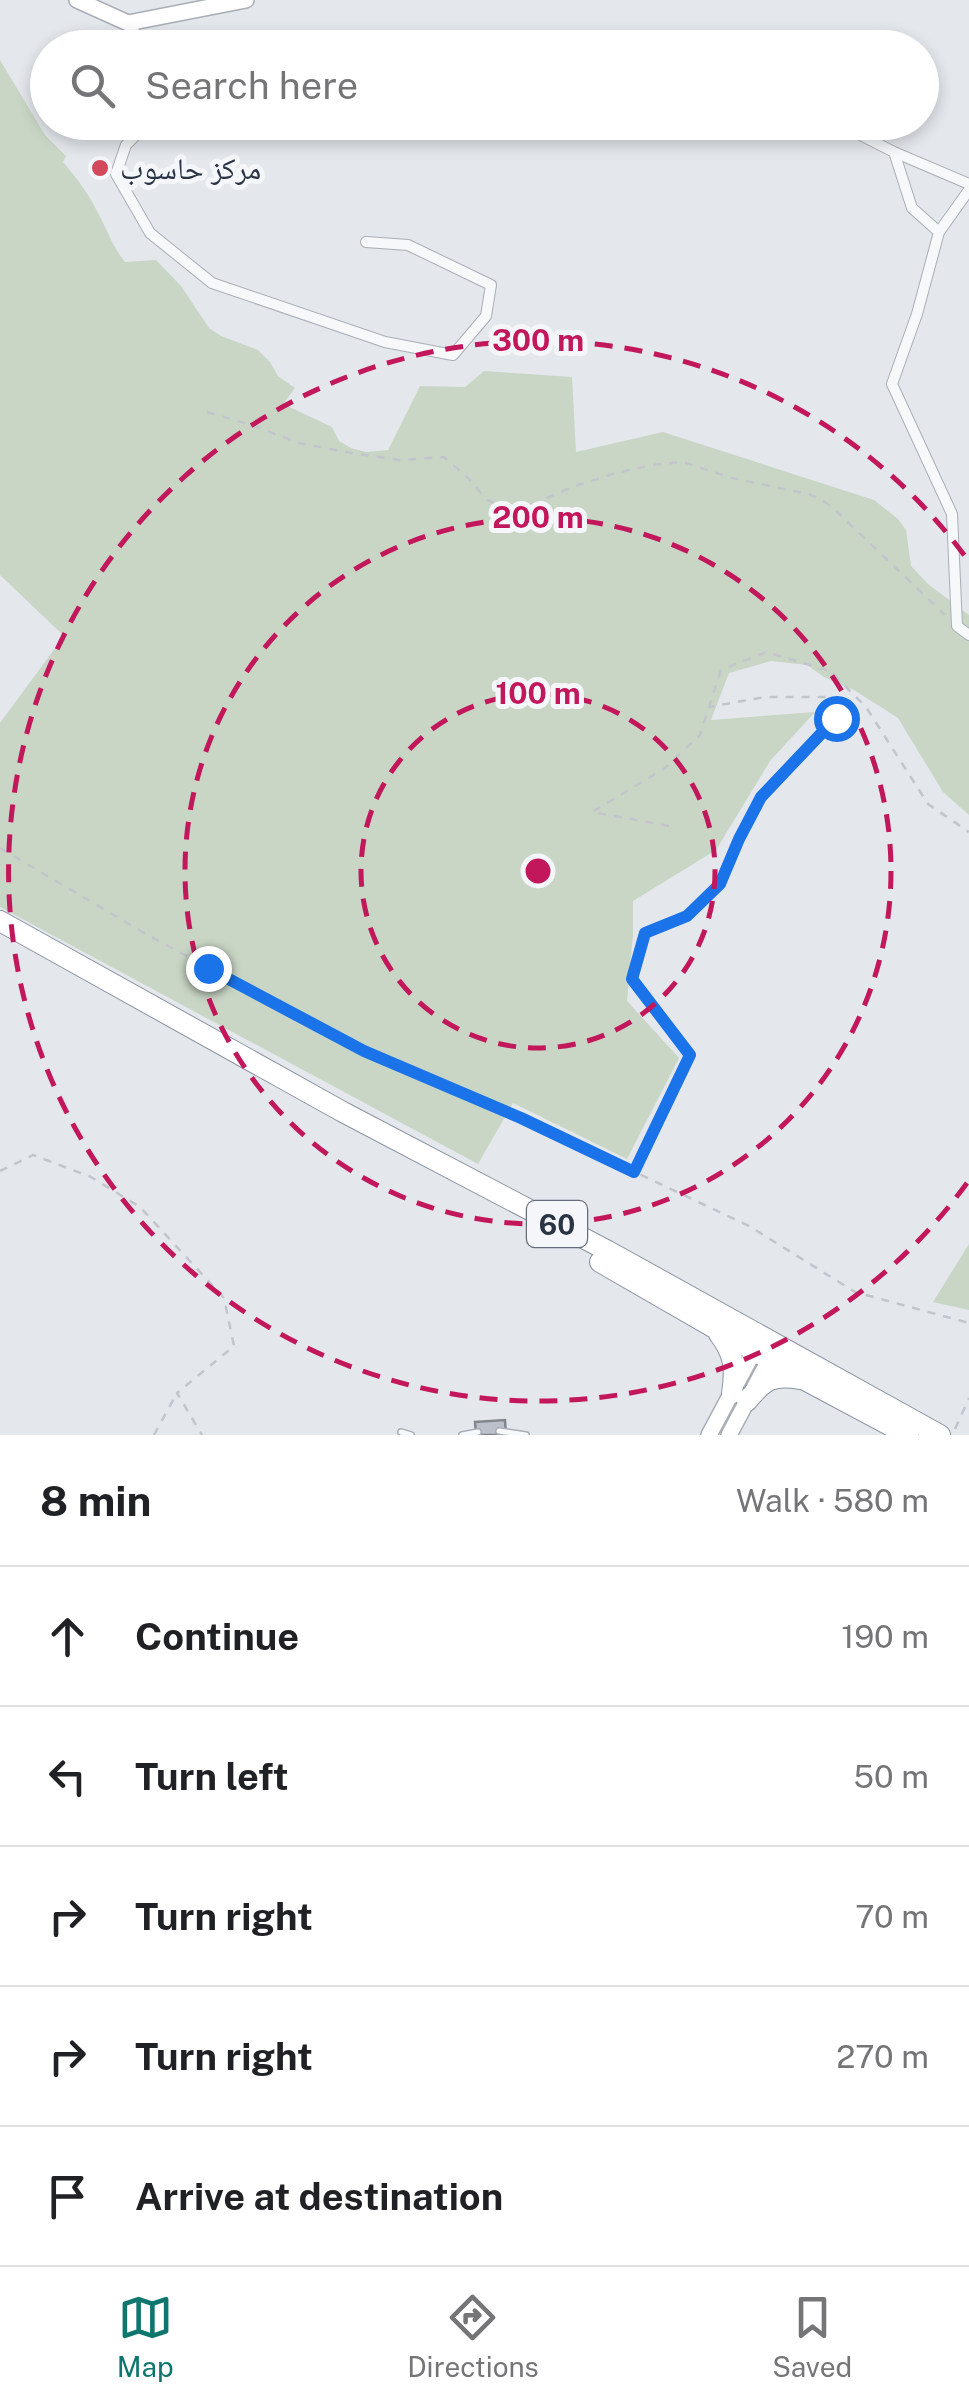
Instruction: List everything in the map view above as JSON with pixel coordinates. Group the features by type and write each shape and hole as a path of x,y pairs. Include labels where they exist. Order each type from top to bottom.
{"highway":[{"name":"60","path":"0,921 344,1112 608,1251 803,1379 908,1435"},
{"name":"60","path":"344,1112 714,1329 940,1435"},
{"path":"714,1329 732,1357 740,1397 766,1380 803,1379"}],"street":[{"path":"76,0 128,23 133,30"},
{"path":"128,23 246,0"},
{"path":"131,140 116,174 150,233 212,282 385,342 453,355 486,316 491,285 408,246 366,242"},
{"path":"870,140 969,187 939,232 917,314 892,384 952,514 958,626 969,635"},
{"path":"894,152 912,208 939,232"},
{"path":"729,1435 740,1397 764,1350"},
{"path":"709,1435 740,1397"}],"lane":[{"path":"462,1435 499,1431 526,1435"},
{"path":"401,1432 411,1435"}],"path":[{"path":"207,412 299,443 352,453 400,460 444,456 487,500 508,508 522,509 572,486 616,473 683,462 732,478 808,494 834,509 958,626"},
{"path":"669,826 592,812 665,768 700,735 721,670 766,652 830,671 866,707 928,804 969,832"},
{"path":"634,1172 690,1055 632,979 645,933 687,916 720,884 761,797 836,718 828,697 766,697 709,708"},
{"path":"0,848 146,934 364,1051 521,1118 748,1226 855,1292 969,1322"},
{"path":"0,1170 33,1155 91,1177 140,1207 224,1298 234,1346 176,1393 154,1435"},
{"path":"176,1393 202,1435"},
{"path":"952,1435 969,1398"}],"green space":[{"path":"0,60 30,110 30,140 50,140 66,156 63,162 90,198 125,262 156,260 181,286 209,328 258,350 278,376 295,388 283,404 332,427 339,441 351,448 366,452 388,450 420,386 465,387 484,371 572,377 576,452 663,432 874,500 906,530 911,566 969,615 969,815 943,792 898,718 854,690 807,665 771,661 729,673 711,720 815,712 770,761 716,850 633,901 627,1001 679,1058 627,1159 513,1103 478,1164 0,907 0,723 64,636 0,575"},
{"path":"969,1244 969,1310 933,1302"}],"building":[{"path":"505,1420 506,1435 476,1435 475,1422"}],"place":[{"name":"مركز حاسوب","path":"100,168"}],"route":[{"path":"208,968 364,1051 521,1118 634,1172 690,1055 632,979 645,933 687,916 720,884 761,797 836,718"}]}
